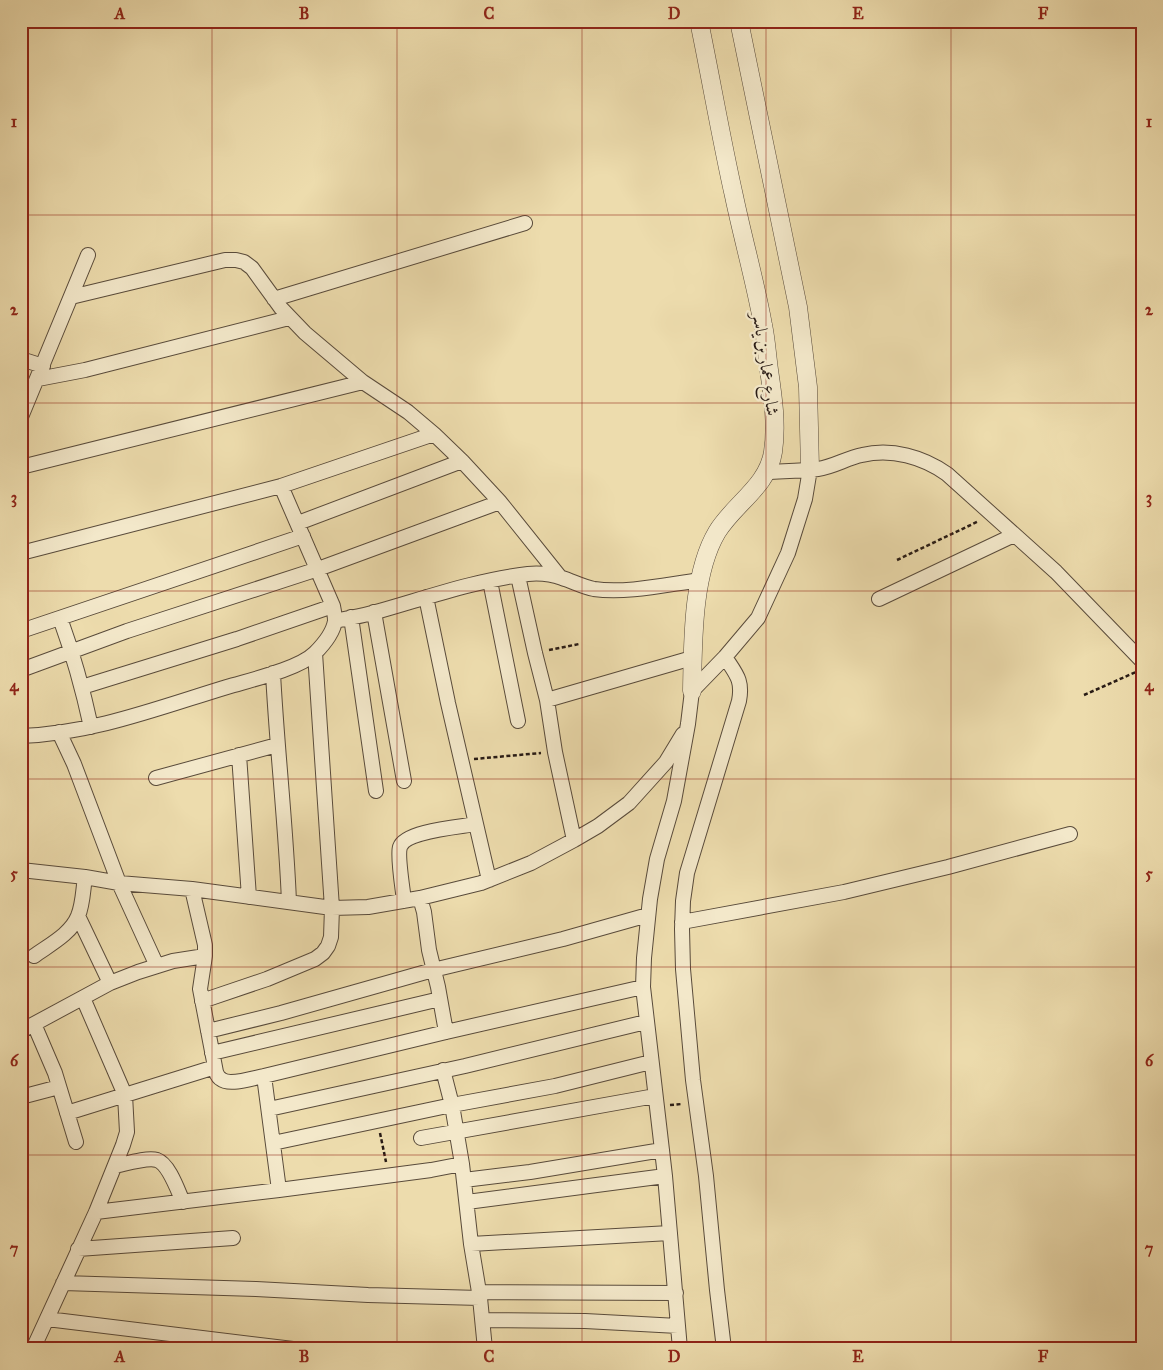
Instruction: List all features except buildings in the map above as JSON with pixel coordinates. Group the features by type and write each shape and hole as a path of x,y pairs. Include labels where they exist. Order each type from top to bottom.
{"street":[{"name":"شارع عمار بن ياسر","path":"692,691 694,624 698,590 706,557 717,531 757,486 775,471 772,393 763,326 730,179 699,21"},
{"name":"شارع عمار بن ياسر","path":"739,21 798,307 808,387 806,470"},
{"path":"274,299 525,223"},
{"path":"21,417 88,255"},
{"path":"71,297 225,260 244,262 252,268 289,318 305,333 363,382 408,412 462,461 500,502 560,577"},
{"path":"21,359 40,373 84,370 289,318"},
{"path":"21,467 363,382"},
{"path":"21,553 281,486 434,434"},
{"path":"775,471 826,467 862,455 884,453 906,455 929,462 947,474 1056,572 1142,661"},
{"path":"21,630 60,618 300,529 462,461"},
{"path":"680,1349 665,1176 643,987 648,915 658,859 674,801 692,691 725,657 758,618 788,553 805,498 806,470"},
{"path":"21,736 91,727 161,708 273,673 307,659 315,653 330,635 335,621 333,606 281,486"},
{"path":"21,670 128,631 318,569 500,502"},
{"path":"880,598 1014,536"},
{"path":"335,621 490,581 518,576 544,574 560,577 592,589 606,590 622,590 701,580"},
{"path":"518,576 547,700 555,752 574,840"},
{"path":"490,581 518,721"},
{"path":"426,597 489,880"},
{"path":"82,687 238,639 333,606"},
{"path":"374,612 404,781"},
{"path":"352,617 376,791"},
{"path":"60,618 72,651 91,727"},
{"path":"202,1001 315,960 328,946 331,937 332,908 315,653"},
{"path":"724,1349 706,1176 693,1080 683,968 682,901 687,873 741,690 739,680 725,657"},
{"path":"547,700 692,658"},
{"path":"273,673 277,745 287,843 289,902"},
{"path":"21,870 332,908 368,907 420,898 481,883 532,863 598,826 629,803 666,762 688,724"},
{"path":"59,732 74,764 119,883 157,966"},
{"path":"156,778 277,745"},
{"path":"239,755 249,897"},
{"path":"404,901 400,856 400,848 403,842 409,837 419,834 476,824"},
{"path":"682,922 844,892 948,867 1070,834"},
{"path":"34,956 73,925 78,916 82,901 85,877"},
{"path":"192,890 205,945 200,988 202,1001 215,1067 219,1078 225,1081 238,1081 264,1076 643,987"},
{"path":"420,898 446,1032"},
{"path":"208,1031 281,1013 433,970 571,937 648,915"},
{"path":"78,916 110,983"},
{"path":"21,1031 110,983 173,961 205,956"},
{"path":"33,1349 96,1212 127,1132 125,1095 83,998"},
{"path":"212,1053 440,999"},
{"path":"269,1109 465,1066 646,1022"},
{"path":"34,1024 51,1064 76,1142"},
{"path":"273,1143 452,1105 555,1086 651,1062"},
{"path":"67,1113 215,1067"},
{"path":"443,1070 452,1105 462,1164 471,1244 483,1320 484,1349"},
{"path":"264,1076 280,1190"},
{"path":"21,1097 59,1087"},
{"path":"421,1138 655,1096"},
{"path":"464,1180 530,1172 662,1150"},
{"path":"115,1166 149,1159 157,1160 169,1171 184,1202"},
{"path":"96,1212 280,1190 431,1170 462,1164"},
{"path":"467,1202 665,1176"},
{"path":"471,1244 670,1233"},
{"path":"78,1249 233,1238"},
{"path":"63,1283 246,1288 368,1295 676,1293"},
{"path":"47,1319 293,1349"},
{"path":"483,1320 678,1326"}],"path":[{"path":"897,560 993,515"},
{"path":"535,653 579,644"},
{"path":"1084,695 1142,669"},
{"path":"461,760 555,752"},
{"path":"668,1105 683,1104"}]}
